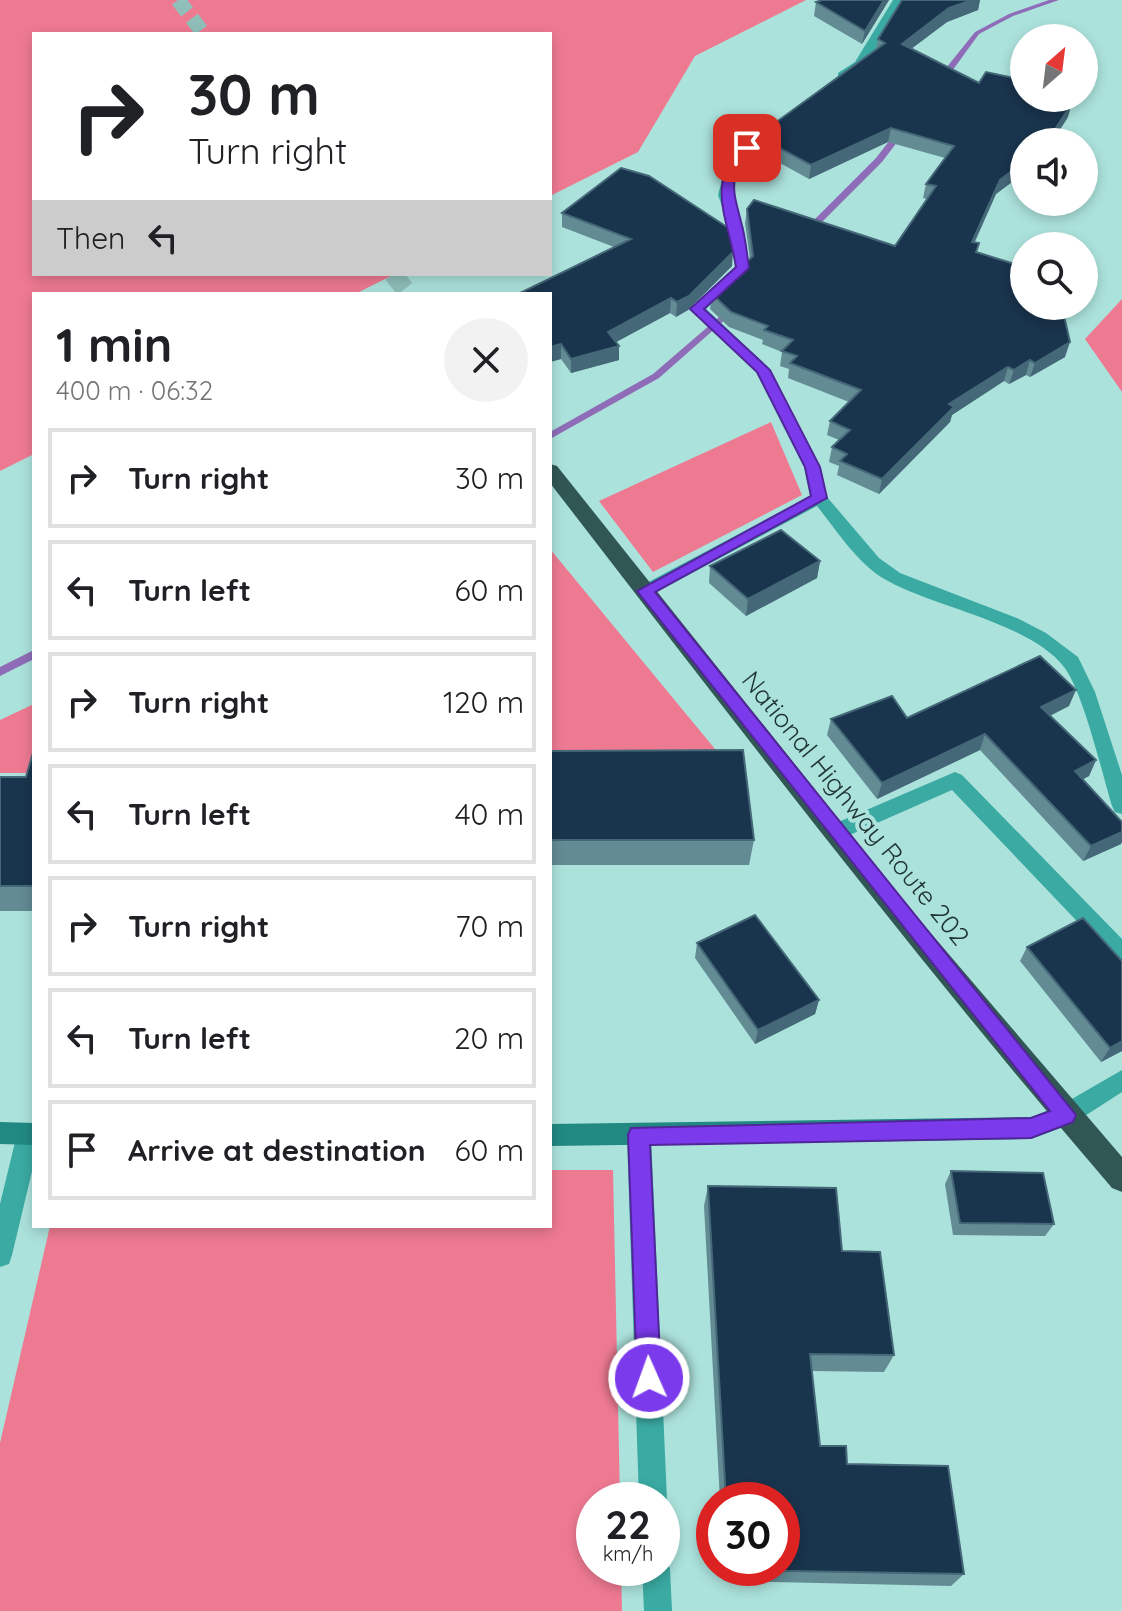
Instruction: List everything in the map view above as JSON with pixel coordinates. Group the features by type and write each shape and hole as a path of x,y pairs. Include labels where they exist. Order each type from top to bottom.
{"highway":[{"name":"National Highway Route 202","path":"552,474 836,832 1066,1115 1122,1178"}],"street":[{"path":"833,82 859,64 899,0"},
{"path":"794,109 733,161 725,195 737,229 742,268 697,309 763,370 812,467 819,498 873,562 894,577 1013,624 1040,638 1071,662 1086,692 1122,806"},
{"path":"645,591 819,498"},
{"path":"836,832 955,780 1122,953"},
{"path":"552,1135 1031,1128 1066,1115 1122,1080"},
{"path":"0,1133 31,1134 0,1255"},
{"path":"639,1135 652,1482"},
{"path":"657,1586 658,1611"}],"shaded area":[{"path":"0,0 806,0 695,56 638,152 552,195 552,32 32,32 32,276 391,276 359,292 32,292 32,455 0,471"},
{"path":"1122,299 1122,392 1085,339"},
{"path":"771,422 802,495 653,572 599,501"},
{"path":"552,551 729,766 552,767"},
{"path":"32,705 32,773 0,773 0,720"},
{"path":"552,1170 613,1170 620,1482 576,1482 576,1586 621,1586 622,1611 0,1611 0,1443 50,1228 552,1228"}],"building":[{"path":"884,0 865,31 816,2"},
{"path":"902,0 972,0 949,8 902,44 979,83 986,72 1010,77 1010,112 1066,112 1056,128 1010,128 1010,172 1000,180 972,242 979,243 976,252 1010,263 1010,320 1065,320 1070,342 1035,363 1030,360 1014,370 1008,367 949,404 954,407 882,479 840,461 847,454 832,447 850,430 830,421 861,390 790,363 797,356 782,351 793,340 764,330 768,326 731,312 712,294 753,256 747,209 754,200 895,246 936,186 926,184 954,146 891,128 811,165 757,136 885,43 878,39"},
{"path":"621,168 649,176 730,229 733,252 689,296 677,302 671,298 608,332 619,346 571,359 561,344 552,346 552,292 522,292 631,239 562,213"},
{"path":"781,530 820,561 748,599 710,566"},
{"path":"1040,656 1076,690 1041,707 1096,760 1075,771 1122,822 1122,832 1091,846 985,734 882,783 831,719 892,696 907,718"},
{"path":"743,750 754,840 552,840 552,751"},
{"path":"32,756 32,886 0,886 0,777 26,777"},
{"path":"755,915 819,1000 758,1030 697,943"},
{"path":"1083,918 1122,961 1122,1041 1110,1048 1027,947"},
{"path":"951,1171 1043,1173 1054,1224 960,1223"},
{"path":"708,1186 836,1188 842,1251 880,1252 894,1355 810,1354 820,1446 846,1446 847,1464 948,1466 964,1574 800,1571 800,1482 725,1482"}],"waterway":[{"path":"941,80 977,33 1011,15 1056,0"},
{"path":"806,233 879,160 900,133"},
{"path":"552,435 656,376 732,309"},
{"path":"0,672 32,655"}],"tunnel":[{"path":"178,0 202,32"},
{"path":"395,276 407,292"}],"route":[{"path":"649,1378 639,1135 1031,1128 1066,1115 645,591 819,498 812,467 763,370 697,309 742,268 737,229 725,195 733,161 747,148"}]}
